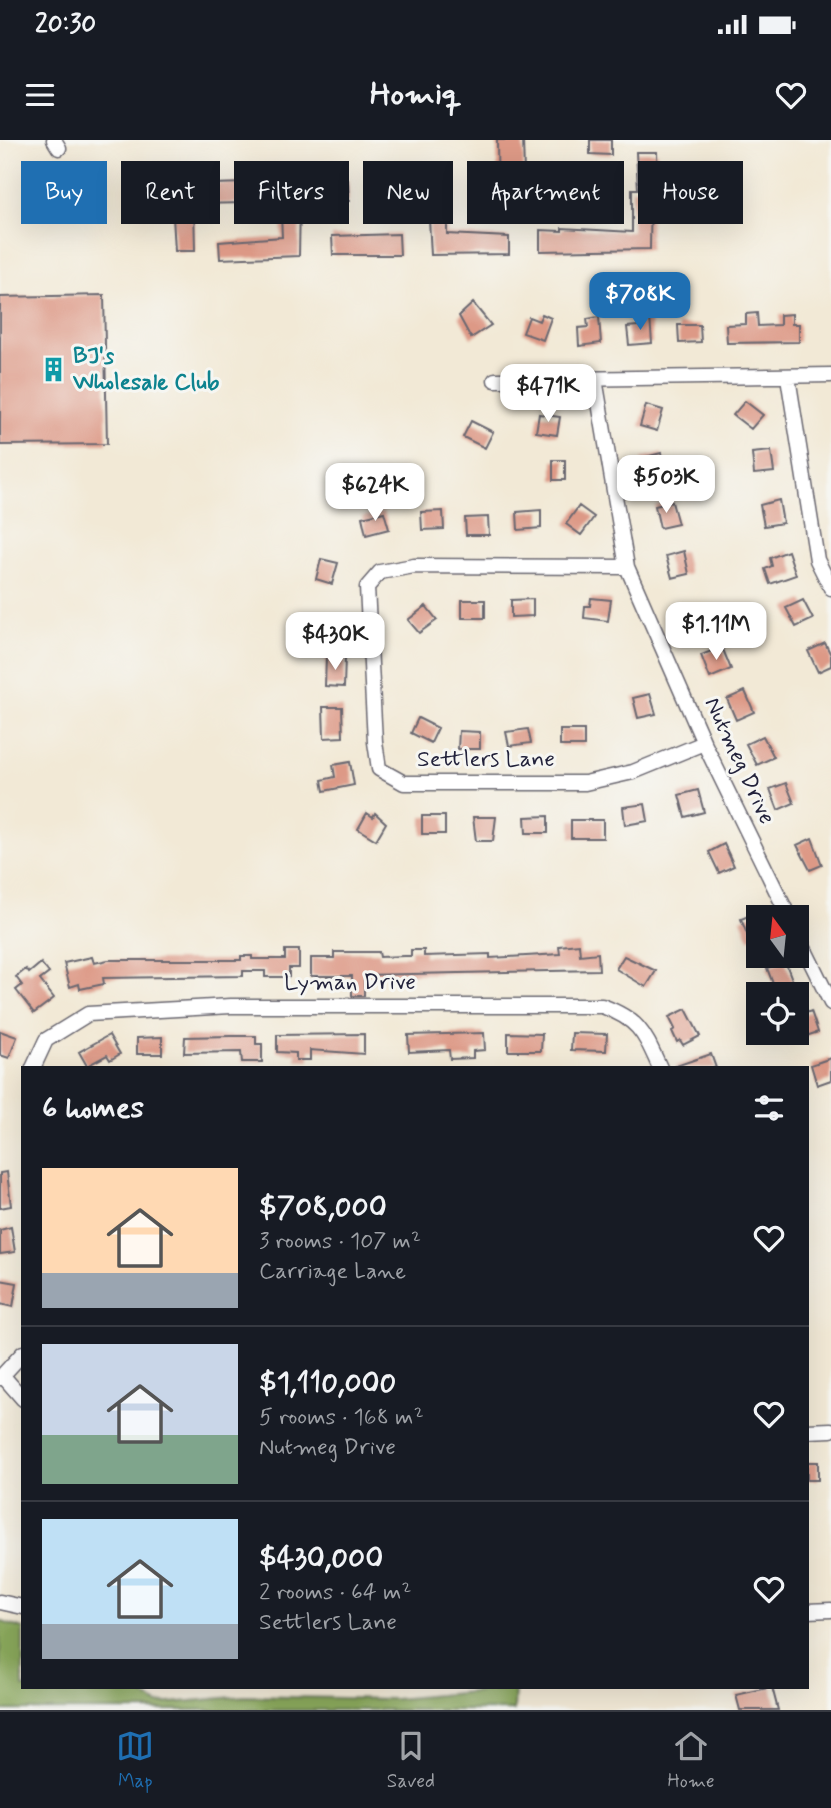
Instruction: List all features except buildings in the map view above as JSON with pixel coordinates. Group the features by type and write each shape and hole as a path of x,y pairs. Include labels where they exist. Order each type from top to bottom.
{"street":[{"path":"495,380 831,375"},
{"path":"788,377 817,560 831,588"},
{"name":"Nutmeg Drive","path":"595,379 627,567 704,743 783,905"},
{"name":"Settlers Lane","path":"627,567 414,566 380,572 367,587 375,742 379,769 404,783 585,783 633,772 704,743"},
{"path":"809,958 831,1003"},
{"name":"Lyman Drive","path":"34,1066 46,1040 88,1014 272,1006 602,1006 624,1014 642,1028 659,1066"},
{"path":"21,1355 1,1377 21,1397"},
{"path":"809,1431 831,1430"},
{"path":"0,1602 21,1607"},
{"path":"809,1611 831,1609"}],"green space":[{"path":"0,1621 21,1628 21,1689 134,1689 158,1704 244,1696 394,1699 515,1689 514,1710 0,1710"}],"place":[{"name":"BJ's Wholesale Club","path":"53,370"}]}
